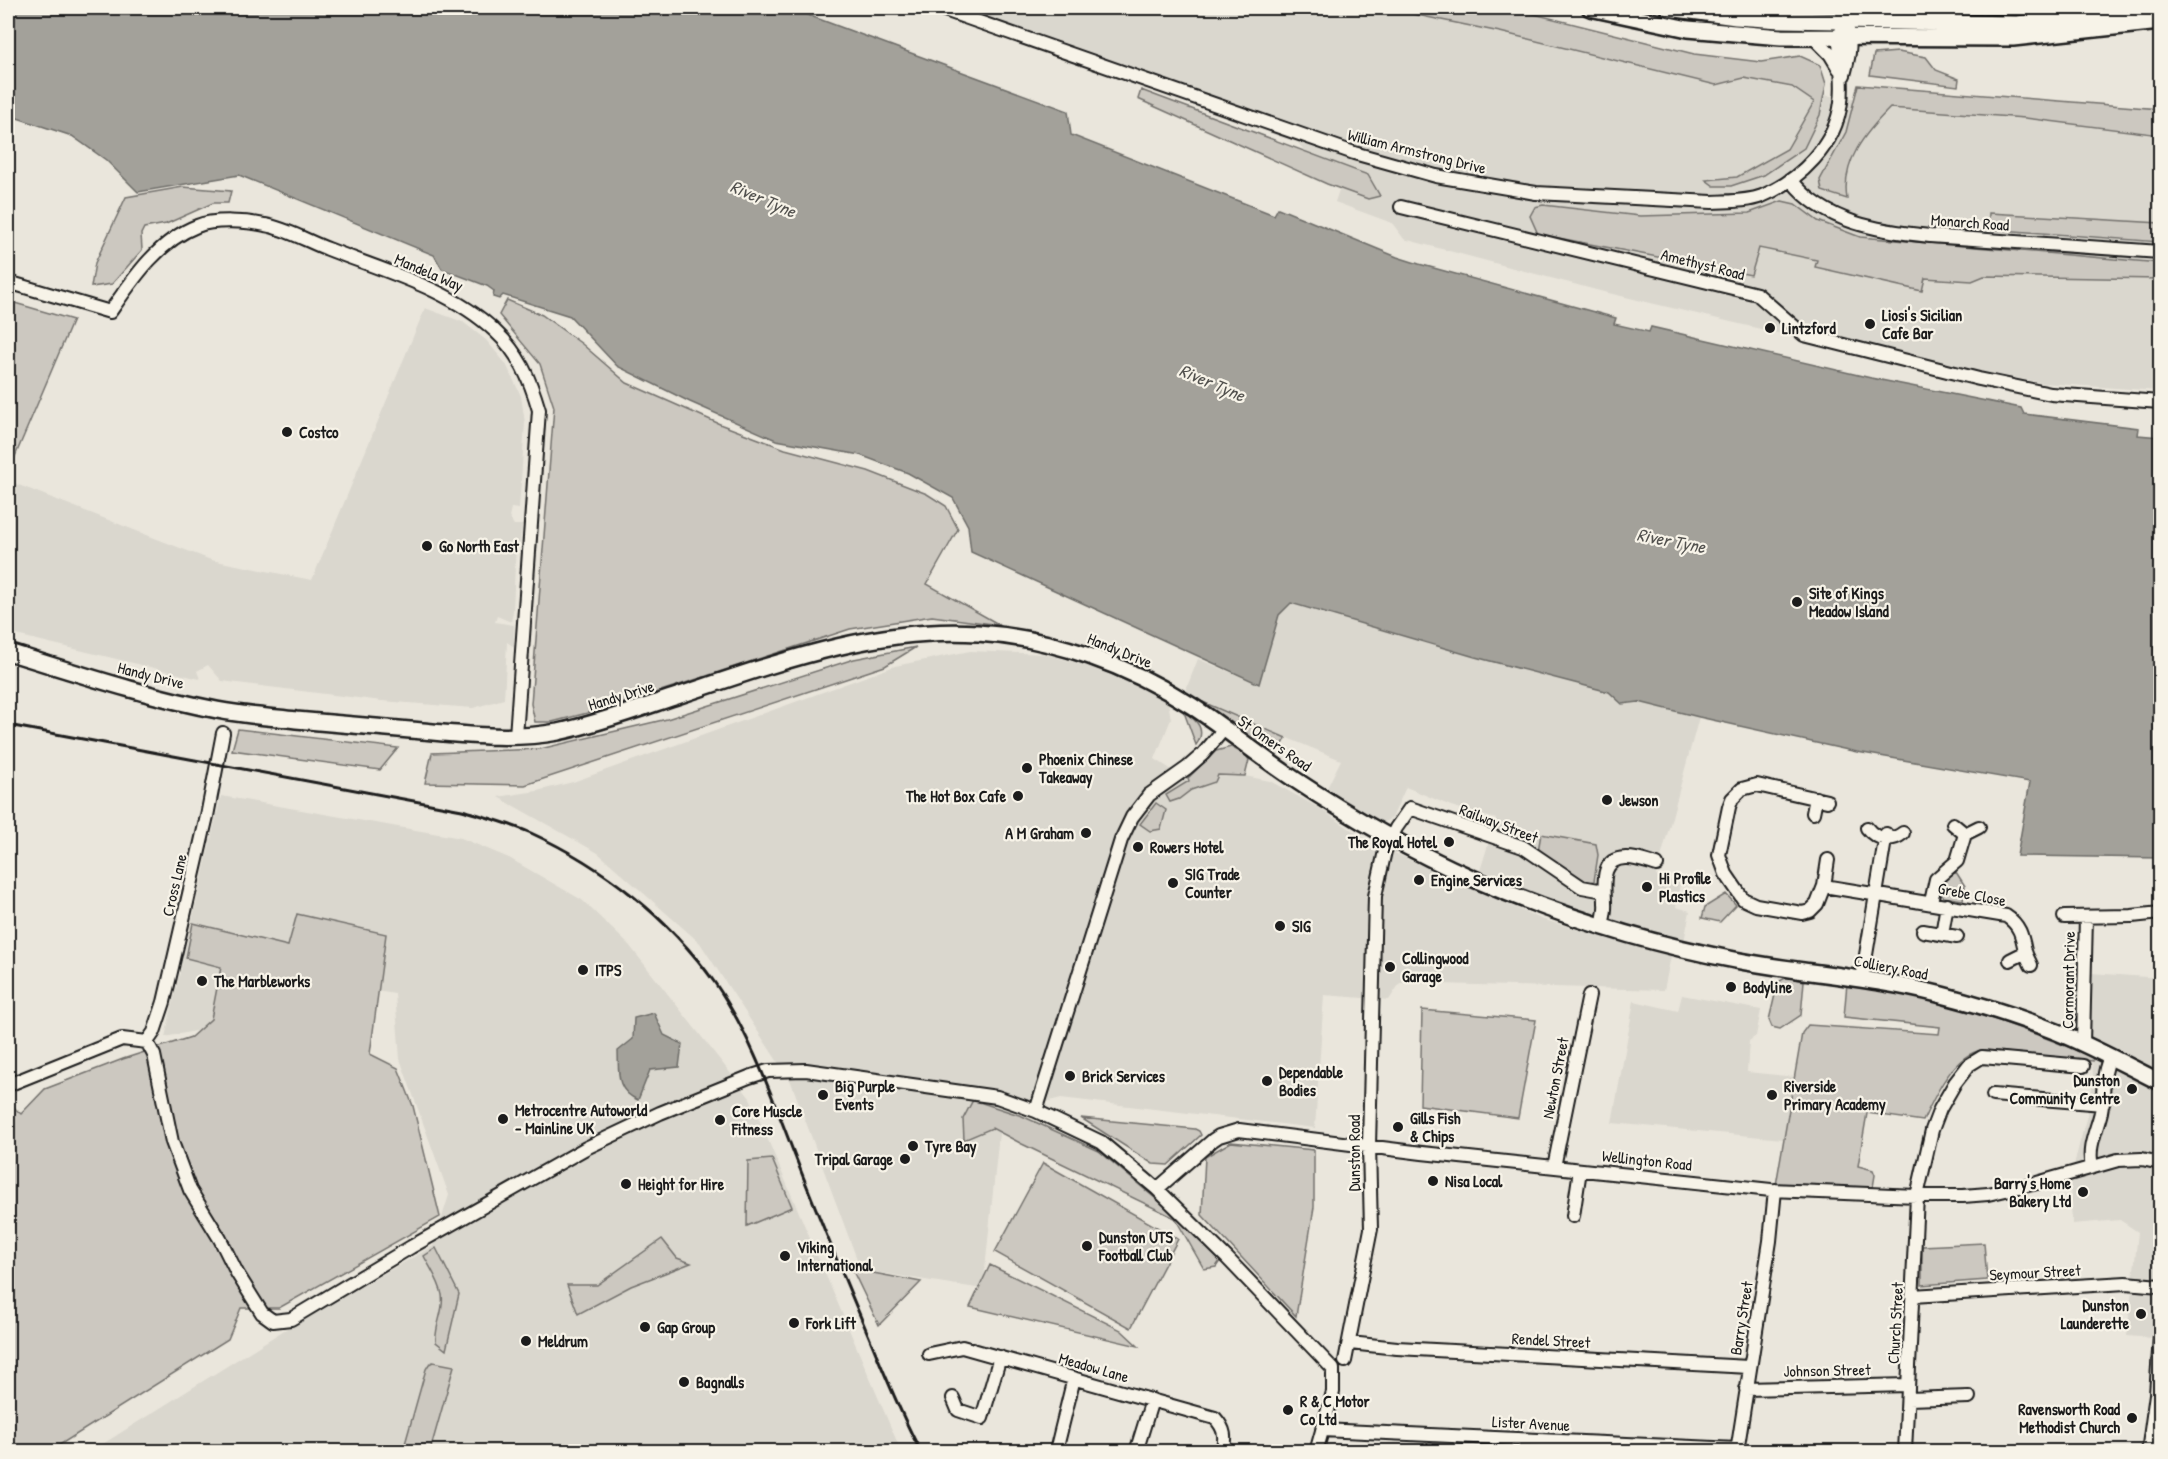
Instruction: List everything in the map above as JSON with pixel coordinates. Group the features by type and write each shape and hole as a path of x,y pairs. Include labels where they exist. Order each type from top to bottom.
{"main road":[{"path":"1590,8 1688,29 1734,35 1813,37 2013,38 2160,22"},
{"path":"1669,8 1736,17 2017,24 2160,8"},
{"name":"Handy Drive","path":"8,652 124,688 224,711 389,729 477,736 516,736 555,732 602,721 847,644 890,636 982,633 1031,640 1095,657 1157,685 1224,729"},
{"name":"St Omers Road","path":"1224,729 1294,779 1391,838 1479,881 1602,927"},
{"name":"Colliery Road","path":"1602,927 1645,940 1738,961 1862,979 1956,999 2028,1022 2083,1043 2160,1082"}],"street":[{"name":"William Armstrong Drive","path":"939,8 1354,153 1436,176 1536,193 1712,202 1760,197 1792,181 1824,146 1836,123 1841,103 1845,20"},
{"path":"1813,37 1828,51 1841,77"},
{"name":"Monarch Road","path":"1792,181 1806,197 1826,212 1855,223 1892,231 2160,252"},
{"name":"Amethyst Road","path":"1401,207 1757,294 1804,335 1979,380 2051,394 2160,402"},
{"name":"Mandela Way","path":"8,282 110,312 138,273 167,243 198,226 230,221 266,225 432,290 465,306 496,332 521,361 532,385 539,410 516,736"},
{"name":"St Omers Road","path":"1036,1110 1120,840 1131,817 1149,795 1203,754 1224,729"},
{"name":"Cross Lane","path":"147,1042 154,1032 164,1002 207,816 223,733"},
{"path":"1813,813 1822,800 1757,785 1742,789 1729,807 1719,855 1726,874 1743,898 1756,905 1806,913 1817,904 1824,886 1828,860"},
{"name":"Railway Street","path":"1391,838 1410,808 1523,847 1582,887 1604,891"},
{"path":"1953,824 1965,834"},
{"path":"1867,828 1872,834 1894,838 1903,833"},
{"path":"1965,834 1978,828"},
{"path":"1931,902 1936,879 1958,861 1965,834"},
{"path":"1862,979 1885,836"},
{"name":"Dunston Road","path":"1345,1361 1371,1229 1369,1146 1374,915 1382,861 1391,838"},
{"path":"1602,927 1606,870 1617,859 1633,858 1657,865"},
{"name":"Grebe Close","path":"1824,886 2006,916 2022,934 2028,960 2020,955 2010,960"},
{"path":"1942,934 1947,905"},
{"name":"Cormorant Drive","path":"2064,917 2132,916 2160,913"},
{"name":"Cormorant Drive","path":"2083,1043 2086,917"},
{"path":"1923,932 1957,937"},
{"name":"Newton Street","path":"1554,1167 1589,995"},
{"path":"8,1085 122,1040 147,1042 154,1055 172,1142 190,1190 262,1313 273,1321 291,1318 586,1148 660,1113 768,1071 806,1070 997,1097 1036,1110 1101,1142 1156,1189 1227,1258 1333,1369 1333,1392 1316,1452"},
{"path":"2092,1166 2091,1148 2103,1104 2106,1069 2111,1056"},
{"name":"Church Street","path":"1905,1452 1917,1196 1936,1118 1955,1083 1974,1060 1986,1057 2083,1066"},
{"path":"1993,1095 2103,1104"},
{"name":"Wellington Road","path":"1156,1189 1219,1136 1239,1130 1580,1170 1775,1190 1917,1196 1988,1194 2037,1183 2092,1166 2132,1159 2156,1162"},
{"path":"1573,1216 1580,1170"},
{"name":"Barry Street","path":"1737,1450 1770,1241 1775,1190"},
{"name":"Seymour Street","path":"1912,1296 2126,1283 2160,1286"},
{"path":"2148,1452 2160,1337"},
{"name":"Rendel Street","path":"1350,1343 1397,1348 1749,1367"},
{"name":"Meadow Lane","path":"928,1354 962,1347 1215,1418 1224,1428 1225,1441 1222,1452"},
{"path":"953,1398 958,1410 982,1418 1000,1358"},
{"path":"1056,1451 1074,1378"},
{"name":"Johnson Street","path":"1746,1389 1908,1385"},
{"path":"1908,1400 1969,1397"},
{"path":"1136,1452 1152,1400"},
{"name":"Lister Avenue","path":"1322,1430 1737,1450"}],"shaded area":[{"path":"923,8 1407,8 1736,74 1813,94 2160,131 2160,391 2042,383 1794,337 1600,291 1404,239 1392,223 1335,202 1339,190 1298,143"},
{"path":"1383,8 1510,8 1694,54 1761,62 1800,56 1820,65 1826,84 1820,115 1804,148 1764,175 1731,186 1714,186 1706,180 1737,177 1787,149 1814,102 1792,87 1744,78 1716,85 1500,32"},
{"path":"1898,52 1926,57 1936,70 1959,79 1958,86 1870,75 1874,54"},
{"path":"1858,85 2160,109 2160,135 2025,118 1890,108 1864,138 1851,161 1846,185 1847,199 1822,191 1820,180 1846,132"},
{"path":"1141,90 1368,175 1380,196 1368,199 1327,184 1138,99"},
{"path":"183,187 231,191 228,203 213,203 166,224 144,228 141,234 142,250 112,284 91,287 95,263 126,197"},
{"path":"1782,201 1795,204 1818,221 1860,237 2160,263 2160,279 1984,276 1972,281 1925,278 1922,291 1815,267 1817,260 1759,248 1751,275 1538,234 1530,216 1535,207 1543,205 1640,216 1749,213"},
{"path":"1989,213 2160,223 2160,242 1988,229"},
{"path":"507,300 542,315 582,344 627,383 722,425 785,449 868,471 927,494 946,506 958,529 927,584 1000,625 932,616 850,629 615,706 552,722 535,722 531,704 554,407 540,364 499,315"},
{"path":"8,301 73,320 8,473"},
{"path":"425,308 463,322 486,340 506,364 521,396 525,423 519,509 511,508 509,517 514,525 522,525 520,543 516,542 513,611 511,622 497,616 495,622 514,625 514,647 507,642 504,699 473,708 382,701 222,681 208,665 197,671 200,679 8,633 8,490 11,482 211,560 312,580"},
{"path":"1291,603 1475,657 1609,692 1622,704 1639,702 1699,717 1656,876 1680,883 1676,907 1690,911 1683,947 1624,929 1479,874 1496,819 1451,806 1406,787 1392,818 1382,823 1364,814 1327,788 1341,760 1246,721 1185,692 1198,659 1259,684 1279,615"},
{"path":"916,647 885,666 525,785 425,783 432,753 540,749 667,719 854,659"},
{"path":"970,651 1045,654 1084,665 1136,685 1168,702 1171,719 1155,759 1189,781 1218,775 1245,776 1270,781 1319,808 1368,841 1541,919 1671,956 1664,990 1400,983 1389,1000 1324,995 1315,1128 1061,1098 1001,1114 983,1289 861,1270 791,1082 700,943 598,853 498,797 573,782 895,666"},
{"path":"1203,702 1286,738 1281,747 1275,750 1259,747"},
{"path":"1184,712 1199,726 1201,735 1196,745"},
{"path":"238,729 398,748 380,770 232,750"},
{"path":"1231,747 1246,755 1249,760 1245,776 1218,775 1215,782 1191,790 1179,799 1170,802 1166,795 1189,781 1188,778 1216,751"},
{"path":"221,796 461,838 509,858 582,900 629,945 750,1098 901,1451 90,1452 286,1329 433,1246 449,1195 400,1059 395,994 363,989 215,1027 165,1037"},
{"path":"1156,803 1166,810 1161,829 1150,831 1140,824"},
{"path":"1541,834 1596,844 1598,855 1594,881 1587,884 1538,851"},
{"path":"1956,872 1965,886 1963,900 1943,897 1941,893 1943,880"},
{"path":"1726,894 1736,905 1720,922 1702,918 1705,907"},
{"path":"297,914 386,934 370,1054 398,1068 413,1106 440,1217 279,1308 241,1308 228,1339 50,1451 8,1452 8,1102 21,1114 45,1089 123,1059 191,1037 211,1019 221,967 186,958 193,923 288,946"},
{"path":"2091,973 2160,978 2160,1277 2152,1338 2127,1336 2138,1232 2120,1220 2072,1224 2070,1180 2091,1100 2093,1075 2089,1030"},
{"path":"1787,977 1804,981 1801,1015 1780,1029 1772,1027 1769,1020 1778,982"},
{"path":"1847,983 1923,998 1974,1013 2092,1057 2093,1061 1983,1050 1973,1053 1954,1067 1923,1121 1867,1113 1858,1166 1873,1170 1875,1175 1873,1187 1776,1185 1802,1033 1808,1025 1939,1034 1940,1027 1844,1017"},
{"name":"Riverside Primary Academy","path":"1682,995 1761,1010 1756,1036 1749,1041 1747,1072 1796,1077 1802,1033 1808,1025 1862,1027 1868,1113 1858,1166 1873,1170 1875,1175 1873,1187 1783,1139 1612,1123 1634,1001 1678,1011"},
{"path":"1422,1010 1536,1020 1518,1118 1420,1105"},
{"path":"973,1100 1022,1116 1099,1151 1178,1215 1222,1258 1216,1267 1204,1269 1175,1218 992,1128 964,1140 963,1119"},
{"path":"1081,1118 1195,1129 1201,1135 1168,1165 1153,1164"},
{"path":"1231,1142 1314,1150 1314,1207 1296,1316 1202,1215 1205,1157"},
{"path":"772,1159 792,1207 747,1226 748,1161"},
{"name":"Dunston UTS Football Club","path":"1043,1163 1178,1239 1131,1328 995,1252"},
{"path":"662,1239 677,1258 691,1263 631,1286 578,1314 567,1285 597,1285"},
{"path":"1984,1243 1987,1280 1922,1285 1922,1246"},
{"path":"436,1248 459,1294 446,1350 436,1342 443,1301 441,1290 424,1256"},
{"path":"990,1265 1121,1330 1138,1346 970,1307"},
{"path":"852,1269 921,1282 879,1325"},
{"path":"433,1362 454,1366 430,1451 403,1451 426,1369"}],"water":[{"name":"River Tyne","path":"8,8 789,8 1068,111 1071,135 1274,215 1278,208 1419,264 1616,318 1614,324 1649,332 1651,327 1871,378 2021,408 2024,414 2139,428 2138,435 2160,437 2160,858 2017,856 2030,782 1857,752 1639,702 1622,704 1609,692 1475,657 1291,603 1279,615 1259,684 971,552 968,526 953,498 908,473 860,455 776,440 690,402 617,366 570,316 503,295 499,299 493,297 494,291 487,286 442,269 434,255 239,175 138,192 106,160 72,136 8,115"},
{"path":"654,1013 664,1035 682,1044 679,1067 650,1070 638,1100 622,1086 618,1051 633,1039 634,1018"}],"railway":[{"path":"8,725 462,810 514,826 558,846 584,861 633,896 656,916 697,959 728,1003 750,1045 886,1377 921,1452"}],"place":[{"name":"Liosi's Sicilian Cafe Bar","path":"1870,324"},
{"name":"Lintzford","path":"1770,328"},
{"name":"Costco","path":"287,432"},
{"name":"Go North East","path":"427,546"},
{"name":"Site of Kings Meadow Island","path":"1797,602"},
{"name":"Phoenix Chinese Takeaway","path":"1027,768"},
{"name":"The Hot Box Cafe","path":"1018,796"},
{"name":"Jewson","path":"1607,800"},
{"name":"A M Graham","path":"1086,833"},
{"name":"The Royal Hotel","path":"1449,842"},
{"name":"Rowers Hotel","path":"1138,847"},
{"name":"Engine Services","path":"1419,880"},
{"name":"SIG Trade Counter","path":"1173,883"},
{"name":"Hi Profile Plastics","path":"1647,887"},
{"name":"SIG","path":"1280,926"},
{"name":"Collingwood Garage","path":"1390,967"},
{"name":"ITPS","path":"583,970"},
{"name":"The Marbleworks","path":"202,981"},
{"name":"Bodyline","path":"1731,987"},
{"name":"Brick Services","path":"1070,1076"},
{"name":"Dependable Bodies","path":"1267,1081"},
{"name":"Dunston Community Centre","path":"2132,1089"},
{"name":"Big Purple Events","path":"823,1095"},
{"name":"Riverside Primary Academy","path":"1772,1095"},
{"name":"Metrocentre Autoworld - Mainline UK","path":"503,1119"},
{"name":"Core Muscle Fitness","path":"720,1120"},
{"name":"Gills Fish & Chips","path":"1398,1127"},
{"name":"Tyre Bay","path":"913,1146"},
{"name":"Tripal Garage","path":"905,1159"},
{"name":"Nisa Local","path":"1433,1181"},
{"name":"Height for Hire","path":"626,1184"},
{"name":"Barry's Home Bakery Ltd","path":"2083,1192"},
{"name":"Dunston UTS Football Club","path":"1087,1246"},
{"name":"Viking International","path":"785,1256"},
{"name":"Dunston Launderette","path":"2141,1314"},
{"name":"Fork Lift","path":"794,1323"},
{"name":"Gap Group","path":"645,1327"},
{"name":"Meldrum","path":"526,1341"},
{"name":"Bagnalls","path":"684,1382"},
{"name":"R & C Motor Co Ltd","path":"1288,1410"},
{"name":"Ravensworth Road Methodist Church","path":"2132,1418"}]}
